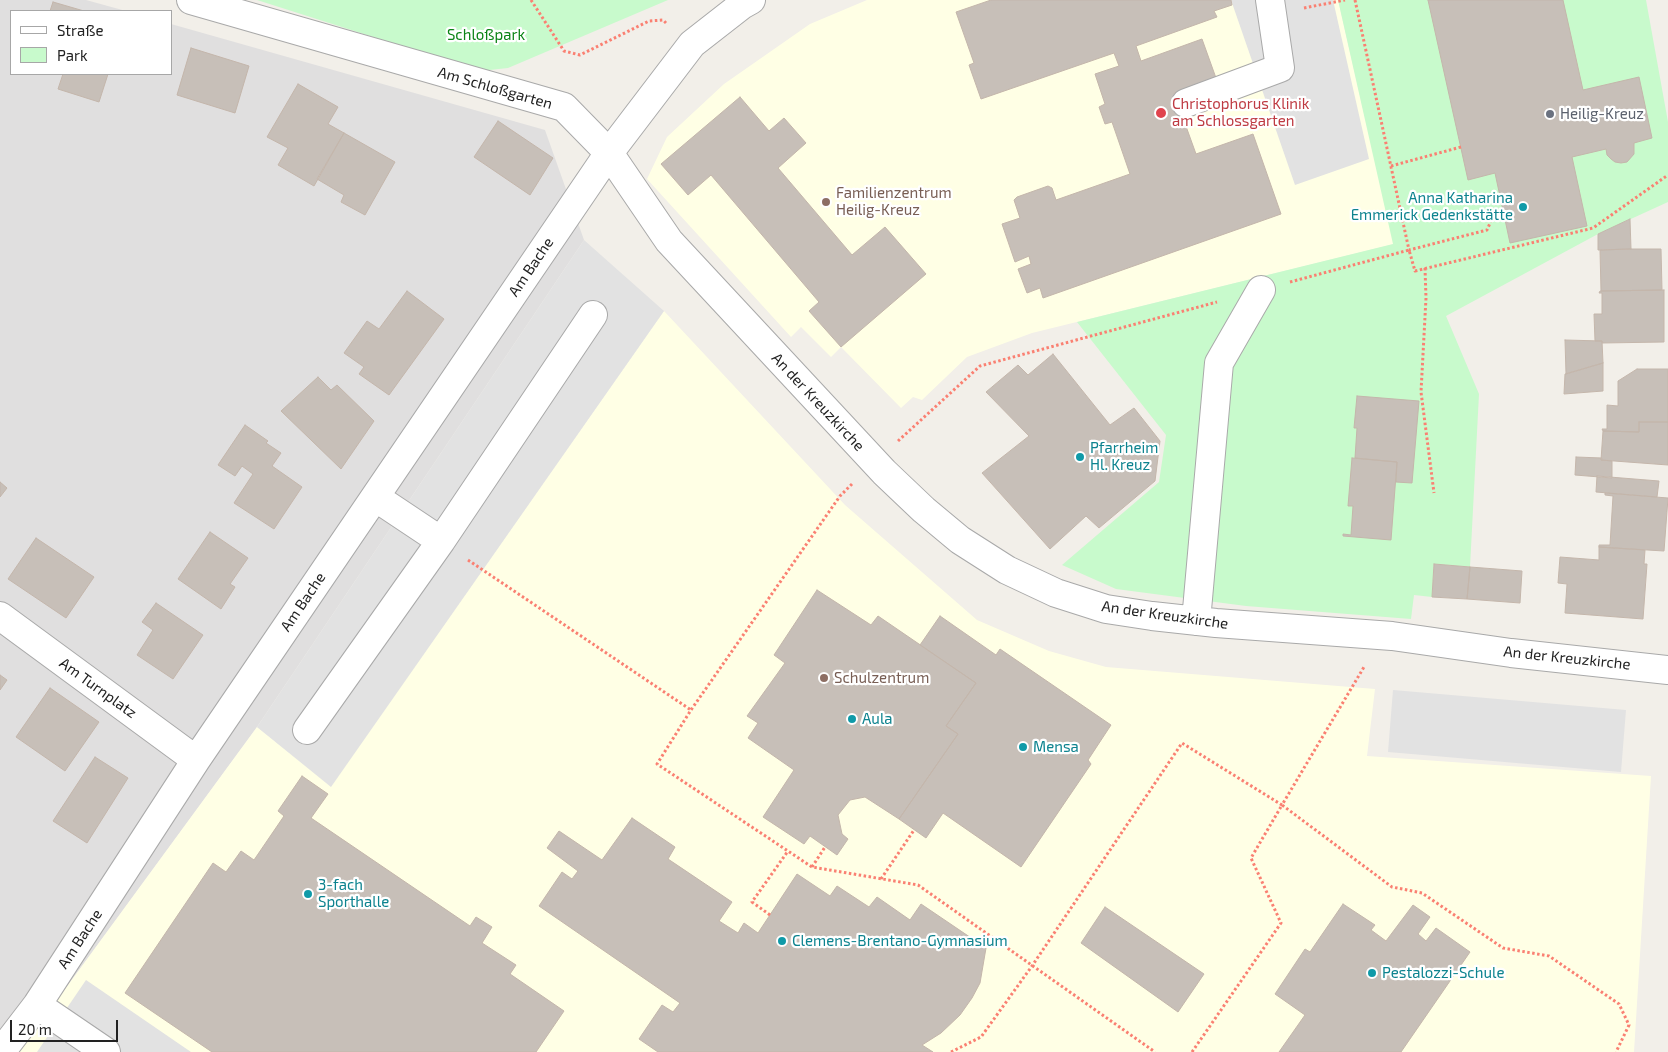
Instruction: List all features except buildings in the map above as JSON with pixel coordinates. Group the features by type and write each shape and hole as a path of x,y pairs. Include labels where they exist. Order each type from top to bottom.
{"street":[{"name":"Am Schloßgarten","path":"191,0 564,108 608,153"},
{"path":"608,153 692,44 751,0"},
{"path":"1186,103 1280,68 1271,7"},
{"name":"An der Kreuzkirche","path":"608,153 669,241 875,462 924,510 960,540 1015,574 1056,594 1106,609 1152,616 1383,635 1511,653 1668,670"},
{"name":"Am Bache","path":"1,1052 37,1006 196,760 608,153"},
{"path":"1196,621 1219,363 1260,290"},
{"path":"307,730 440,541 592,315"},
{"path":"375,497 440,541"},
{"name":"Am Turnplatz","path":"0,616 196,760"},
{"path":"37,1006 106,1052"}],"path":[{"path":"532,0 564,51 580,56 649,21"},
{"path":"1271,7 1345,0"},
{"path":"1355,0 1415,271 1592,228 1668,175"},
{"path":"1391,166 1461,147"},
{"path":"1155,1052 918,886 812,867 657,764 692,710 840,496 980,366 1487,230 1494,214 1504,212"},
{"path":"1425,268 1426,298 1421,392 1434,493"},
{"path":"440,541 692,710"},
{"path":"1192,1052 1281,923 1251,858 1383,635"},
{"path":"951,1052 981,1037 1032,966 1182,743 1282,804 1392,887 1422,893 1503,948 1549,956 1619,1004 1629,1025 1616,1052"},
{"path":"881,879 914,830"},
{"path":"812,867 825,847"},
{"path":"770,915 752,902 788,851"}],"shaded area":[{"path":"0,0 86,0 122,10 10,10 10,75 172,75 172,24 545,130 584,240 257,727 19,1052 0,1052"},
{"path":"867,0 1338,0 1394,244 1032,333 967,357 922,400 913,397 901,408 841,347 831,357 801,327 791,337 647,179 667,137 724,84 810,24"},
{"path":"1231,0 1333,0 1369,159 1295,185"},
{"path":"584,240 664,311 331,787 257,727"},
{"name":"Schulzentrum","path":"664,311 845,505 977,620 1049,651 1106,667 1375,689 1367,756 1651,776 1634,1052 19,1052 257,727 331,786"},
{"path":"1393,690 1626,710 1621,772 1388,752"},
{"path":"86,980 191,1052 37,1052"}],"green space":[{"name":"Schloßpark","path":"257,0 668,0 508,68 480,71"},
{"path":"1338,0 1646,0 1668,122 1668,202 1598,234 1446,316 1479,394 1470,567 1434,564 1432,597 1414,595 1411,619 1246,606 1116,589 1062,565 1159,482 1166,435 1077,322 1393,244"}],"place":[{"name":"Christophorus Klinik am Schlossgarten","path":"1161,113"},
{"name":"Heilig-Kreuz","path":"1550,114"},
{"name":"Familienzentrum Heilig-Kreuz","path":"826,202"},
{"name":"Anna Katharina Emmerick Gedenkstätte","path":"1523,207"},
{"name":"Pfarrheim Hl. Kreuz","path":"1080,457"},
{"name":"Schulzentrum","path":"824,678"},
{"name":"Aula","path":"852,719"},
{"name":"Mensa","path":"1023,747"},
{"name":"3-fach Sporthalle","path":"308,894"},
{"name":"Clemens-Brentano-Gymnasium","path":"782,941"},
{"name":"Pestalozzi-Schule","path":"1372,973"}]}
